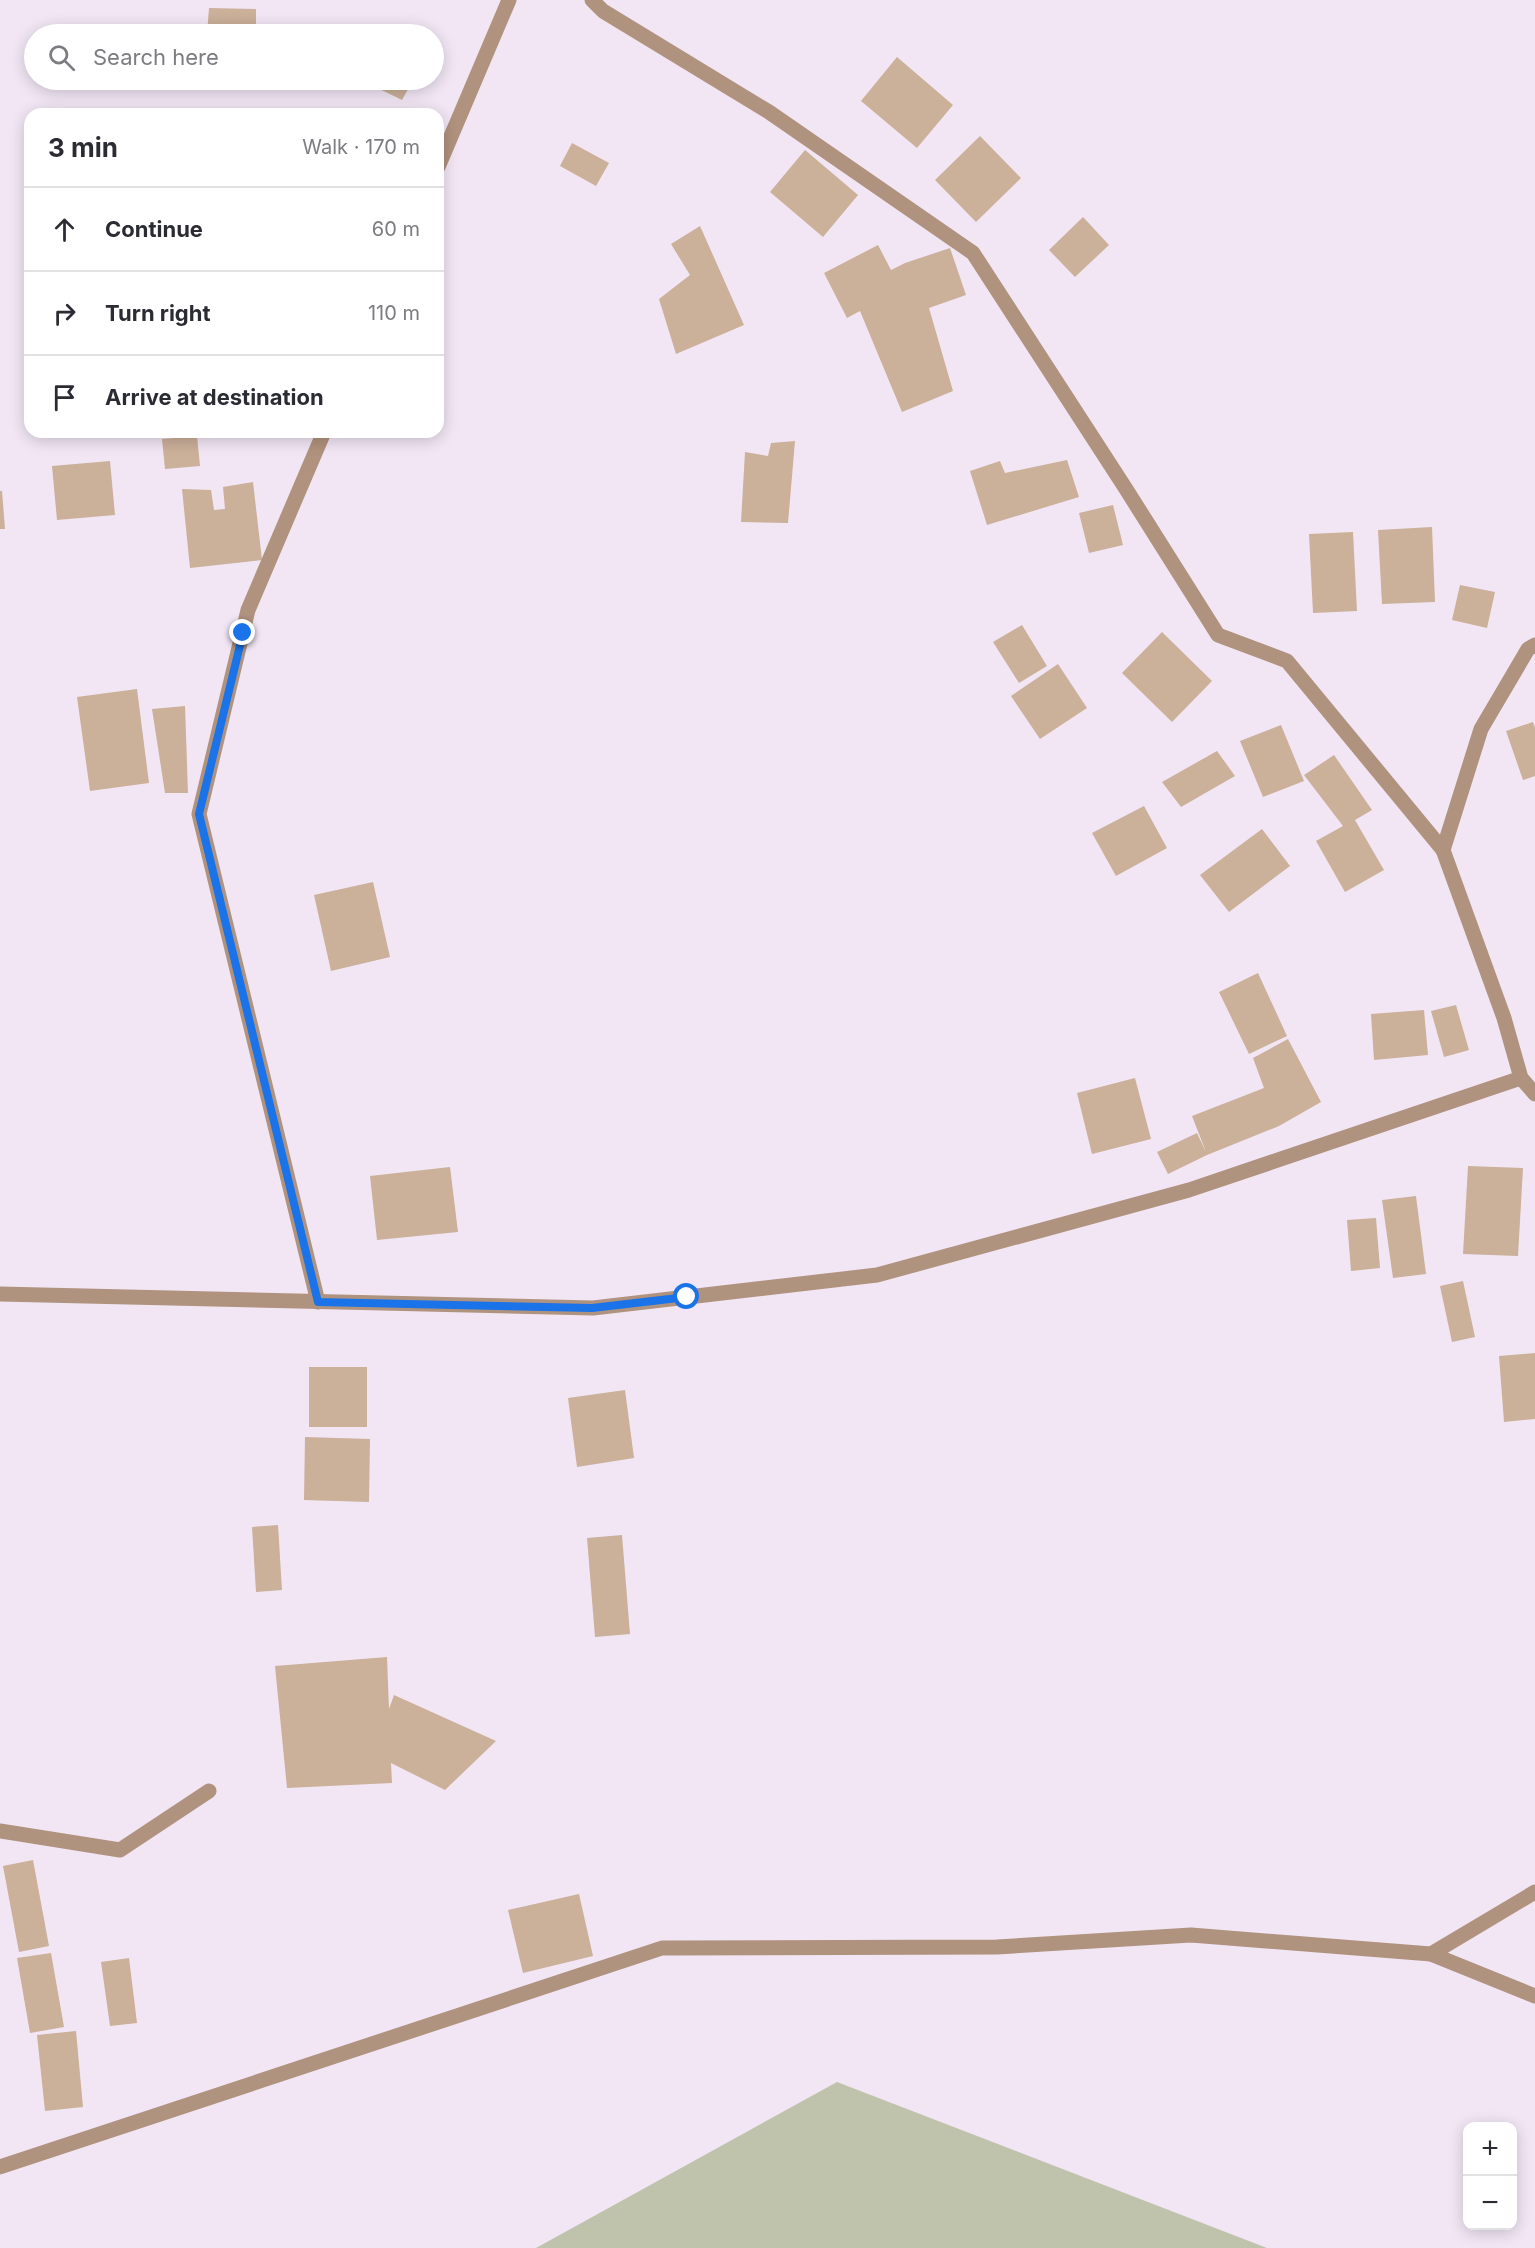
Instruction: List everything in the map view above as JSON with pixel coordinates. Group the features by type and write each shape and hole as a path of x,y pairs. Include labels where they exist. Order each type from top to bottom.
{"street":[{"path":"444,153 509,0"},
{"path":"592,0 603,11 769,112 973,253 1218,635 1287,661 1443,850 1504,1018 1521,1078 1535,1094"},
{"path":"318,1302 199,814 248,610 321,438"},
{"path":"1443,850 1481,729 1528,649 1535,645"},
{"path":"0,1294 592,1308 877,1275 1189,1190 1521,1078"},
{"path":"0,1831 120,1850 209,1791"},
{"path":"1431,1954 1535,1892"},
{"path":"0,2167 662,1948 997,1947 1191,1935 1431,1954 1535,1996"}],"green space":[{"path":"837,2082 1267,2248 536,2248"}],"building":[{"path":"209,8 256,9 256,24 208,24"},
{"path":"897,57 953,105 917,148 861,101"},
{"path":"382,90 408,90 402,100"},
{"path":"980,136 1021,178 976,222 935,180"},
{"path":"572,143 609,163 596,186 560,166"},
{"path":"805,150 858,195 823,237 770,192"},
{"path":"1083,217 1109,245 1075,277 1049,250"},
{"path":"700,226 744,325 676,354 659,299 690,275 671,244"},
{"path":"878,245 891,270 950,248 966,295 929,308 953,391 902,412 860,311 847,318 824,273"},
{"path":"197,438 200,466 165,469 162,439"},
{"path":"795,441 788,523 741,522 745,452 768,456 771,443"},
{"path":"1067,460 1079,497 987,525 970,471 1000,461 1005,473"},
{"path":"110,461 115,515 57,520 52,466"},
{"path":"253,482 262,560 190,568 182,489 211,490 214,510 225,509 223,487"},
{"path":"0,491 2,491 5,529 0,529"},
{"path":"1113,505 1123,545 1089,553 1079,513"},
{"path":"1432,527 1435,602 1382,604 1378,530"},
{"path":"1353,532 1357,611 1313,613 1309,534"},
{"path":"1460,585 1495,592 1487,628 1452,620"},
{"path":"1022,625 1047,666 1019,683 993,642"},
{"path":"1162,632 1212,681 1172,722 1122,673"},
{"path":"1058,664 1087,708 1040,739 1011,696"},
{"path":"137,689 149,783 90,791 77,697"},
{"path":"185,706 188,793 165,793 152,709"},
{"path":"1533,722 1535,776 1523,780 1506,731"},
{"path":"1281,725 1304,781 1263,797 1240,741"},
{"path":"1217,751 1235,776 1181,807 1162,782"},
{"path":"1334,755 1372,810 1355,820 1384,870 1345,892 1316,841 1343,826 1304,775"},
{"path":"1144,806 1167,848 1116,876 1092,833"},
{"path":"1262,829 1290,866 1229,912 1200,875"},
{"path":"373,882 390,957 331,971 314,895"},
{"path":"1258,973 1287,1036 1249,1054 1219,992"},
{"path":"1456,1005 1469,1050 1444,1057 1431,1011"},
{"path":"1424,1010 1428,1055 1374,1060 1371,1014"},
{"path":"1288,1039 1321,1102 1279,1126 1207,1155 1168,1174 1157,1152 1197,1133 1206,1152 1192,1116 1264,1088 1253,1058"},
{"path":"1135,1078 1151,1139 1092,1154 1077,1093"},
{"path":"1468,1166 1523,1168 1518,1256 1463,1254"},
{"path":"450,1167 458,1232 377,1240 370,1176"},
{"path":"1416,1196 1426,1274 1393,1278 1382,1200"},
{"path":"1376,1218 1380,1268 1351,1271 1347,1220"},
{"path":"1463,1281 1475,1337 1452,1342 1440,1286"},
{"path":"1535,1353 1535,1419 1504,1422 1499,1356"},
{"path":"309,1367 367,1367 367,1427 309,1427"},
{"path":"625,1390 634,1458 577,1467 568,1398"},
{"path":"305,1437 370,1439 369,1502 304,1500"},
{"path":"278,1525 282,1590 256,1592 252,1527"},
{"path":"622,1535 630,1634 595,1637 587,1538"},
{"path":"387,1657 389,1709 394,1695 496,1741 445,1790 391,1763 392,1783 287,1788 275,1666"},
{"path":"33,1860 49,1946 19,1952 3,1866"},
{"path":"579,1894 593,1956 523,1973 508,1910"},
{"path":"51,1953 64,2027 30,2033 17,1958"},
{"path":"129,1958 137,2023 110,2026 101,1962"},
{"path":"76,2031 83,2107 45,2111 37,2035"}],"route":[{"path":"243,633 199,814 318,1302 592,1308 687,1297"}]}
